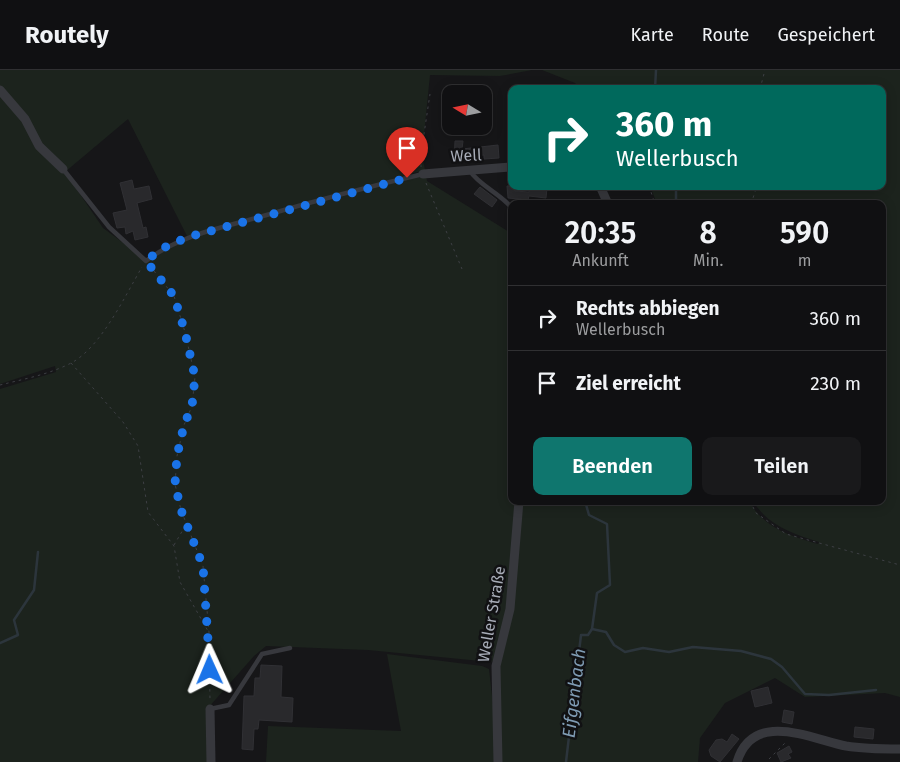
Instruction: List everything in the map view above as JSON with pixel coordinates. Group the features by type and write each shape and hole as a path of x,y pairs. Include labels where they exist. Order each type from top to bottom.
{"street":[{"path":"0,90 25,118 39,146 63,169"},
{"name":"Well","path":"423,174 508,167"},
{"name":"Weller Straße","path":"498,762 496,666 510,609 519,505"},
{"path":"210,709 210,762"},
{"path":"738,762 745,747 764,734 779,730 862,748 900,749"}],"lane":[{"path":"63,169 109,228 146,261 161,249 188,237 356,190 423,174"},
{"path":"469,170 474,178 502,196 508,203"},
{"path":"210,709 229,705 262,654 290,648"}],"path":[{"path":"761,85 765,70"},
{"path":"430,94 421,154 423,174 462,269"},
{"path":"0,386 71,363 84,354 97,338 146,261 174,296 185,332 195,377 192,406 184,425 177,456 175,484 181,510 203,566 209,632 210,709"},
{"path":"71,363 123,422 138,446 148,512 174,546 180,582 209,632"},
{"path":"752,505 756,513 786,534 900,565"},
{"path":"174,546 187,523"},
{"path":"769,759 789,740 790,731"}],"shaded area":[{"path":"0,70 532,70 500,76 430,75 422,154 425,170 187,236 128,119 65,172 103,228 144,258 153,260 186,239 426,175 427,181 508,231 508,505 517,505 508,608 495,659 491,662 368,650 266,646 254,656 208,708 210,762 0,762 0,389 56,372 55,366 0,384"},
{"path":"542,70 900,70 900,697 885,693 805,697 775,678 725,703 700,738 698,762 500,762 499,666 519,505 752,505 762,518 779,530 818,544 819,542 781,528 756,505 886,505 886,200 655,200 652,190 886,190 886,85 577,85"},
{"path":"387,654 482,666 489,669 496,732 496,762 266,762 268,726 401,731"}],"building":[{"path":"455,141 463,141 462,149 498,145 499,158 484,159 484,155 462,157 461,163 454,162"},
{"path":"132,180 134,189 149,186 152,199 137,203 143,228 146,227 148,237 135,240 133,231 126,234 125,227 117,228 113,213 127,210 120,183"},
{"path":"507,186 508,190 515,191 547,190 546,198 529,196 528,200 508,198"},
{"path":"480,187 497,200 492,207 474,194"},
{"path":"261,665 282,666 281,697 293,698 292,722 259,720 258,729 254,729 253,750 242,749 244,696 254,696 255,678 260,678"},
{"path":"768,687 772,703 755,707 751,691"},
{"path":"784,710 794,712 792,724 782,722"},
{"path":"855,727 874,729 873,739 854,737"},
{"path":"732,734 739,739 720,762 711,756 709,750 716,740 722,739 727,742"},
{"path":"789,746 792,752 788,754 791,758 781,762 777,753"}],"waterway":[{"name":"Eifgenbach","path":"655,85 656,70"},
{"name":"Eifgenbach","path":"676,190 676,200"},
{"name":"Eifgenbach","path":"566,762 581,635 588,635 592,629 597,593 610,585 607,524 589,515 586,505"},
{"path":"0,643 18,635 14,620 34,590 38,552"},
{"path":"592,629 606,632 614,645 625,652 643,648 669,652 693,647 741,651 771,659 782,667 805,694 829,695 876,690"}],"route":[{"path":"210,670 209,632 203,566 181,510 175,484 177,456 184,425 192,406 195,377 185,332 174,296 146,261 161,249 188,237 356,190 407,178"}]}
